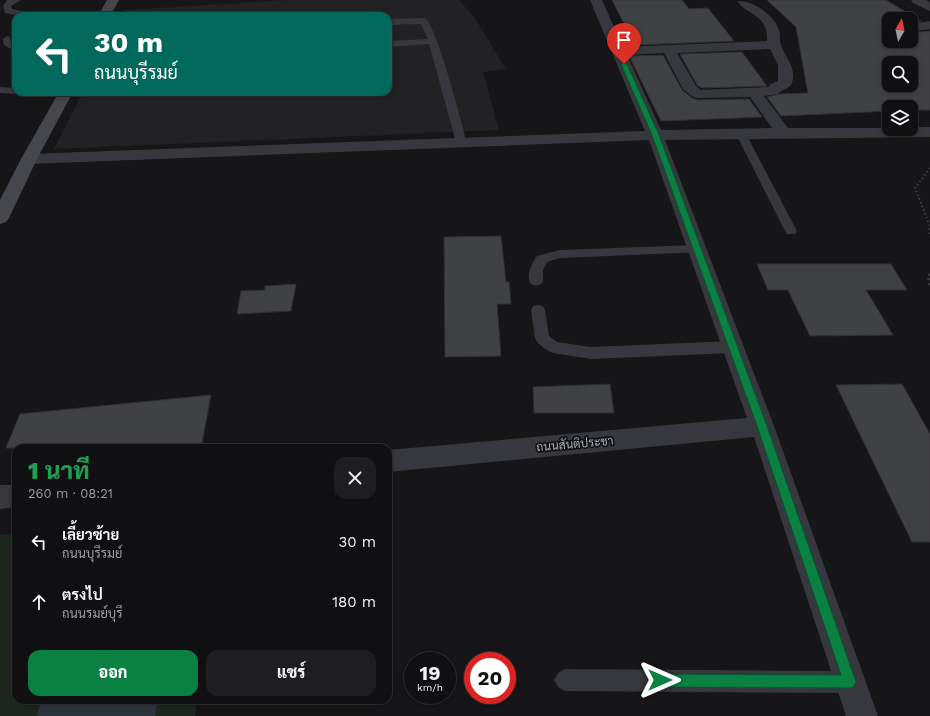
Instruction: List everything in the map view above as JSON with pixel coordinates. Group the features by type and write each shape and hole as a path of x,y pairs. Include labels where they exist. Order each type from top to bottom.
{"street":[{"path":"106,12 113,0"},
{"path":"596,0 655,135 762,426 862,716"},
{"path":"916,0 930,7"},
{"path":"668,49 690,89 698,94 754,93 773,91 776,87 785,83 785,65 774,45 775,36 769,22 765,16 744,1"},
{"path":"918,27 930,26"},
{"path":"618,51 774,45"},
{"path":"754,93 784,132"},
{"path":"0,218 64,96"},
{"path":"29,160 655,135 784,132 930,132"},
{"name":"ถนนสันติประชา","path":"392,461 762,426"},
{"path":"0,497 12,496"}],"lane":[{"path":"13,12 8,11 7,6 10,2 16,0"},
{"path":"392,22 424,21 433,42 461,142"},
{"path":"7,39 7,44 12,46"},
{"path":"392,44 433,42"},
{"path":"0,90 12,91"},
{"path":"741,134 791,232"},
{"path":"536,281 536,270 542,259 560,254 697,249"},
{"path":"538,310 542,338 553,347 591,353 733,348"},
{"path":"565,680 850,682"}],"path":[{"path":"930,168 915,188 928,221 930,236"},
{"path":"930,274 928,276 930,287"}],"shaded area":[{"path":"288,0 459,0 474,17 506,69 483,72 499,130 54,149 81,96 392,96 392,12 124,12 125,10"},
{"path":"12,534 12,704 196,704 195,716 0,716 0,535"},
{"path":"41,704 157,704 155,716 37,716"}],"building":[{"path":"612,0 682,0 689,9 708,8 734,41 635,45"},
{"path":"767,0 886,0 906,12 882,12 882,48 918,48 918,32 930,31 930,110 918,110 918,100 882,100 882,111 781,116 767,97 780,94 808,93 796,27"},
{"path":"742,52 767,86 702,88 697,85 680,54"},
{"path":"663,55 682,90 692,98 698,100 749,99 762,117 661,121 629,56"},
{"path":"501,236 506,282 509,282 511,304 497,304 501,356 445,357 444,237"},
{"path":"757,264 891,264 907,290 866,290 893,335 810,336 788,290 768,290"},
{"path":"296,284 291,311 237,314 241,291 265,290 265,286"},
{"path":"610,384 614,413 534,413 533,387"},
{"path":"902,384 930,434 930,542 912,542 836,385"},
{"path":"211,395 202,444 12,444 12,448 6,448 20,414"}],"route":[{"path":"624,64 655,135 762,426 850,682 660,680"}]}
